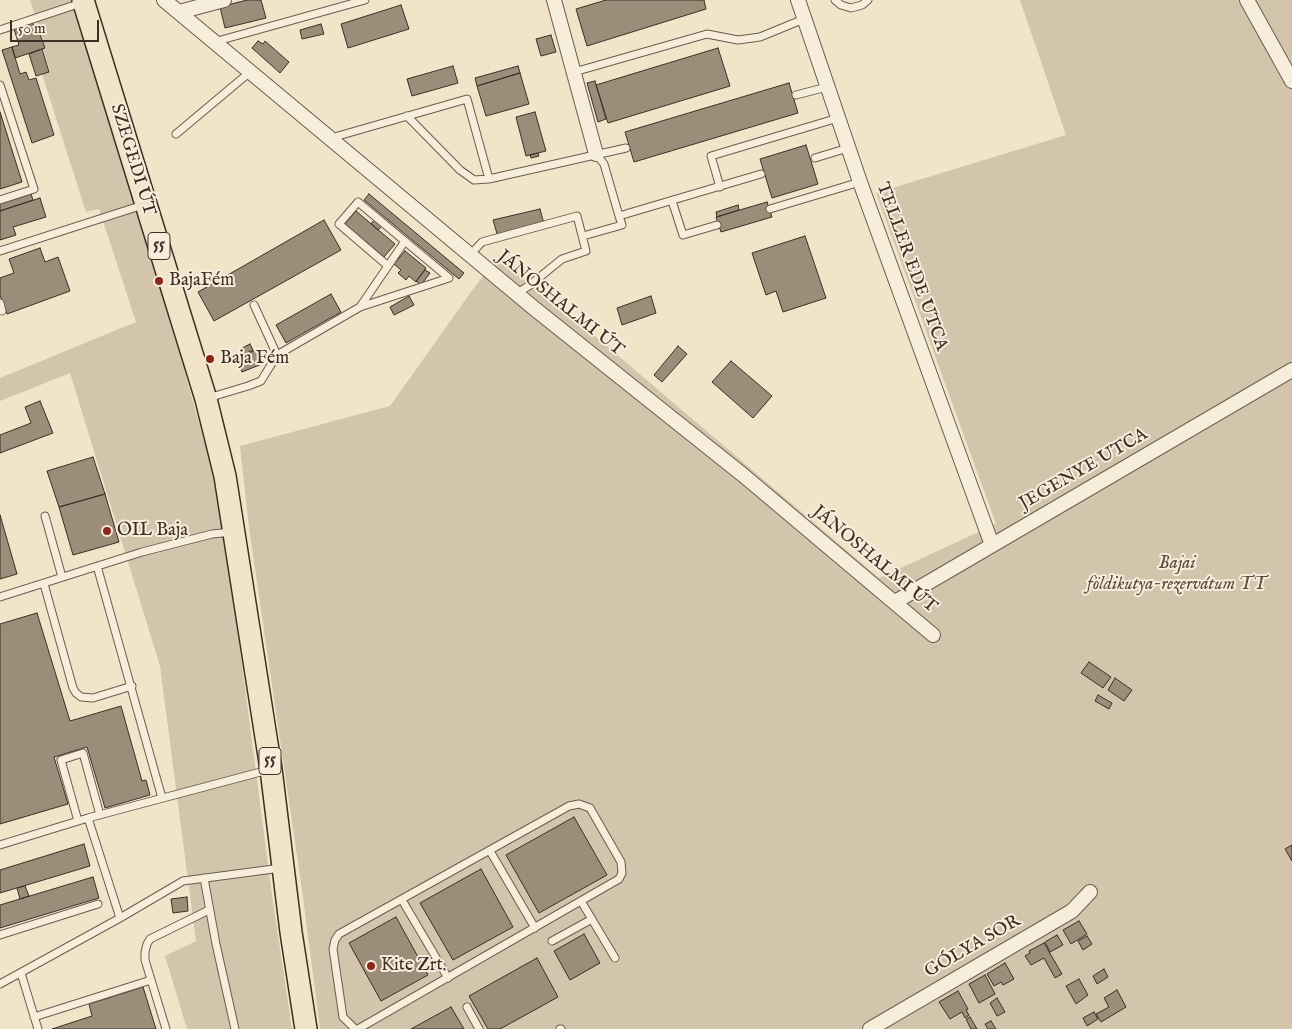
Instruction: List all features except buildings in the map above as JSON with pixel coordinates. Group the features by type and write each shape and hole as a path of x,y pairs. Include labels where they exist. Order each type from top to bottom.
{"main road":[{"name":"SZEGEDI ÚT","path":"83,1 206,399 229,493 235,532"},
{"name":"55","path":"235,532 271,769 291,932 306,1029"}],"street":[{"name":"JÁNOSHALMI ÚT","path":"164,0 516,294 743,475 933,635"},
{"path":"179,12 224,0"},
{"path":"554,0 596,154"},
{"name":"TELLER EDE UTCA","path":"798,0 860,182 992,546"},
{"path":"1248,0 1292,81"},
{"name":"JEGENYE UTCA","path":"895,602 1292,370"},
{"name":"GÓLYA SOR","path":"870,1029 1072,911 1090,892"}],"lane":[{"path":"214,42 365,0"},
{"path":"835,0 844,7 851,8 858,7 868,0"},
{"path":"0,30 83,1"},
{"path":"574,72 707,34 738,40 760,37 804,19"},
{"path":"176,134 250,72"},
{"path":"0,85 34,188 0,200"},
{"path":"796,95 827,86"},
{"path":"330,139 467,99 489,179"},
{"path":"407,116 460,170 474,180 489,179 626,148"},
{"path":"720,187 711,156 838,118"},
{"path":"814,158 848,148"},
{"path":"583,236 622,225 604,164 596,154"},
{"path":"619,216 762,174"},
{"path":"770,209 860,182"},
{"path":"672,201 683,235 718,225"},
{"path":"206,399 258,383 264,378 277,355 360,307 450,278 358,202 339,224 388,266"},
{"path":"0,251 146,204"},
{"path":"470,255 482,242 577,216 586,251 562,259 530,286 516,294"},
{"path":"360,307 406,241"},
{"path":"254,305 277,355"},
{"path":"45,516 62,577"},
{"path":"0,597 142,552 203,536 235,532"},
{"path":"97,566 162,798"},
{"path":"44,584 76,693 81,697 93,698 132,686"},
{"path":"78,821 61,760 83,753 100,814"},
{"path":"0,845 100,814 271,769"},
{"path":"579,804 587,806 593,811 621,862 622,870 619,879 357,1029 343,1017 333,949 335,940 343,931 402,900 569,806 579,804"},
{"path":"88,818 120,918"},
{"path":"490,851 535,928"},
{"path":"0,984 183,881 284,868"},
{"path":"204,878 209,910 235,1029"},
{"path":"402,900 448,978"},
{"path":"581,901 615,958"},
{"path":"0,935 98,904"},
{"path":"166,1029 151,980 145,952 146,944 150,939 209,910"},
{"path":"552,941 592,919"},
{"path":"21,973 38,1029"},
{"path":"34,1017 151,980"},
{"path":"466,1007 478,1029"}],"green space":[{"path":"30,0 73,0 178,349 220,496 272,895 292,1029 187,1029 165,956 196,941 160,666 70,373 0,401 0,378 136,322 99,209 86,212 42,74 50,71"},
{"name":"Bajai földikutya-rezervátum TT","path":"1020,0 1292,0 1292,1029 320,1029 302,890 249,528 240,446 390,406 476,285 500,255 879,578 996,524 876,193 1066,135"}],"place":[{"name":"BajaFém","path":"159,281"},
{"name":"Baja Fém","path":"210,359"},
{"name":"OIL Baja","path":"107,531"},
{"name":"Kite Zrt.","path":"371,966"}]}
